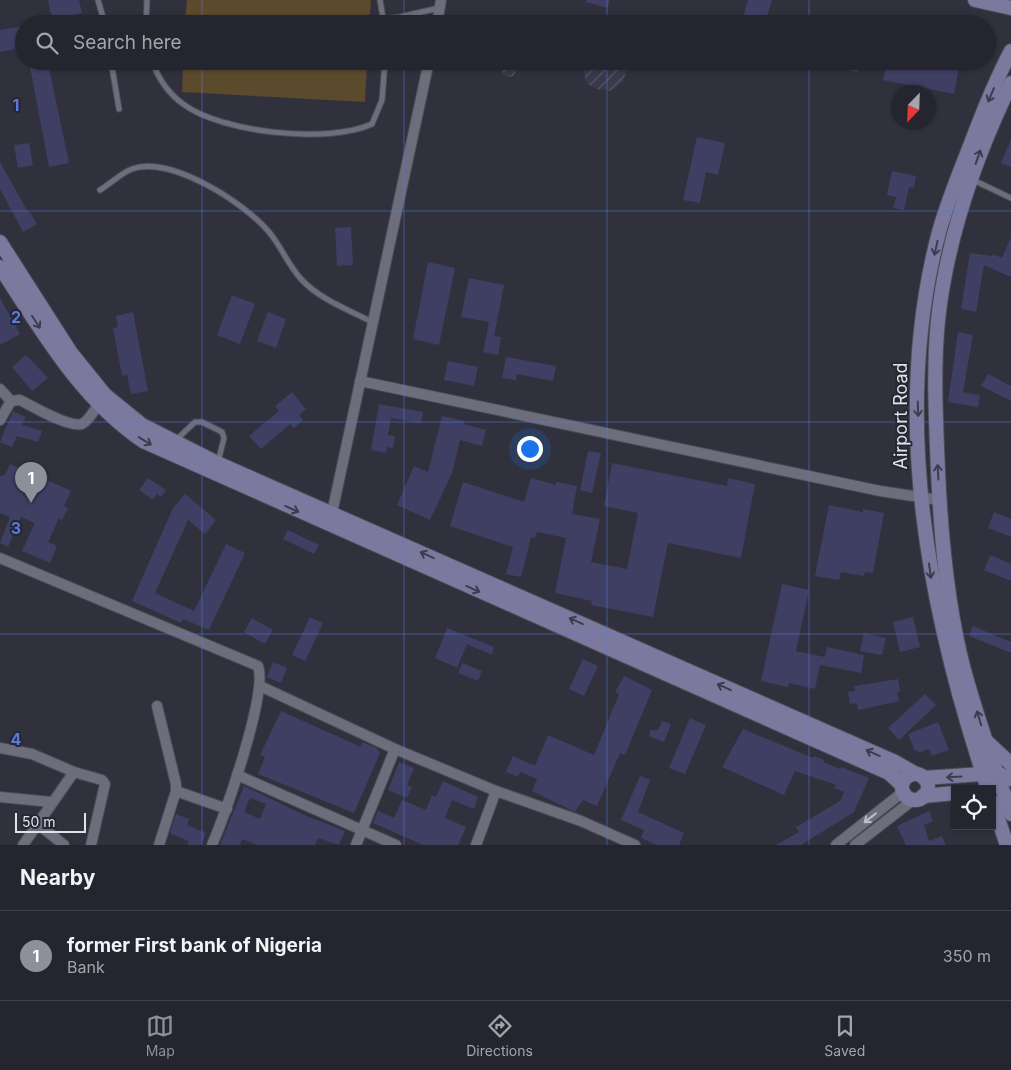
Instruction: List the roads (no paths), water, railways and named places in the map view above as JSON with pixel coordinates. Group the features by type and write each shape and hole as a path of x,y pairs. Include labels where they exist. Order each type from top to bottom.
{"main road":[{"path":"976,0 1011,8"},
{"name":"Airport Road","path":"1011,51 980,121 945,216 936,249 923,319 917,379 920,498 932,588 966,722 998,783 1011,814"},
{"name":"Airport Road","path":"998,783 964,669 951,602 939,500 935,416 938,321 952,246 971,179 983,146 1011,83"},
{"path":"0,242 71,353 122,427 163,452 880,768 894,776 911,793 951,793"},
{"path":"0,267 60,358 102,400 142,425 174,443 218,463 895,762 920,776 928,786 911,793"},
{"path":"923,319 938,321"},
{"path":"987,742 1011,764"},
{"path":"911,793 905,779 920,776 998,783"},
{"path":"996,813 1007,845"}],"street":[{"path":"332,513 427,70"},
{"path":"360,381 880,491 939,500"},
{"path":"0,389 11,400 20,400 70,424 81,424 87,420 102,400"},
{"path":"0,420 11,400"},
{"path":"0,558 254,663 260,672 260,686 227,810 212,845"},
{"path":"260,686 395,749 496,791 581,821 635,845"},
{"path":"156,706 176,791 159,845"},
{"path":"0,748 32,754 74,772 102,780 106,784 91,845"},
{"path":"356,845 395,749"},
{"path":"23,845 51,802 74,772"},
{"path":"237,775 396,845"},
{"path":"176,791 227,810"},
{"path":"476,845 496,791"},
{"path":"836,845 911,793"},
{"path":"855,845 911,793"},
{"path":"0,797 51,802"},
{"path":"38,824 64,845"}],"lane":[{"path":"98,0 102,15"},
{"path":"146,15 147,0"},
{"path":"380,0 382,15"},
{"path":"406,15 441,4"},
{"path":"112,70 119,109"},
{"path":"155,70 169,91 183,104 199,114 227,124 263,131 325,135 362,129 372,124 382,100 384,70"},
{"path":"100,190 132,169 161,168 192,177 226,197 268,230 300,278 311,288 372,322"},
{"path":"971,179 1011,198"},
{"path":"174,443 195,422 202,422 222,432 224,438 218,463"}],"place":[{"name":"former First bank of Nigeria","path":"31,503"}]}
